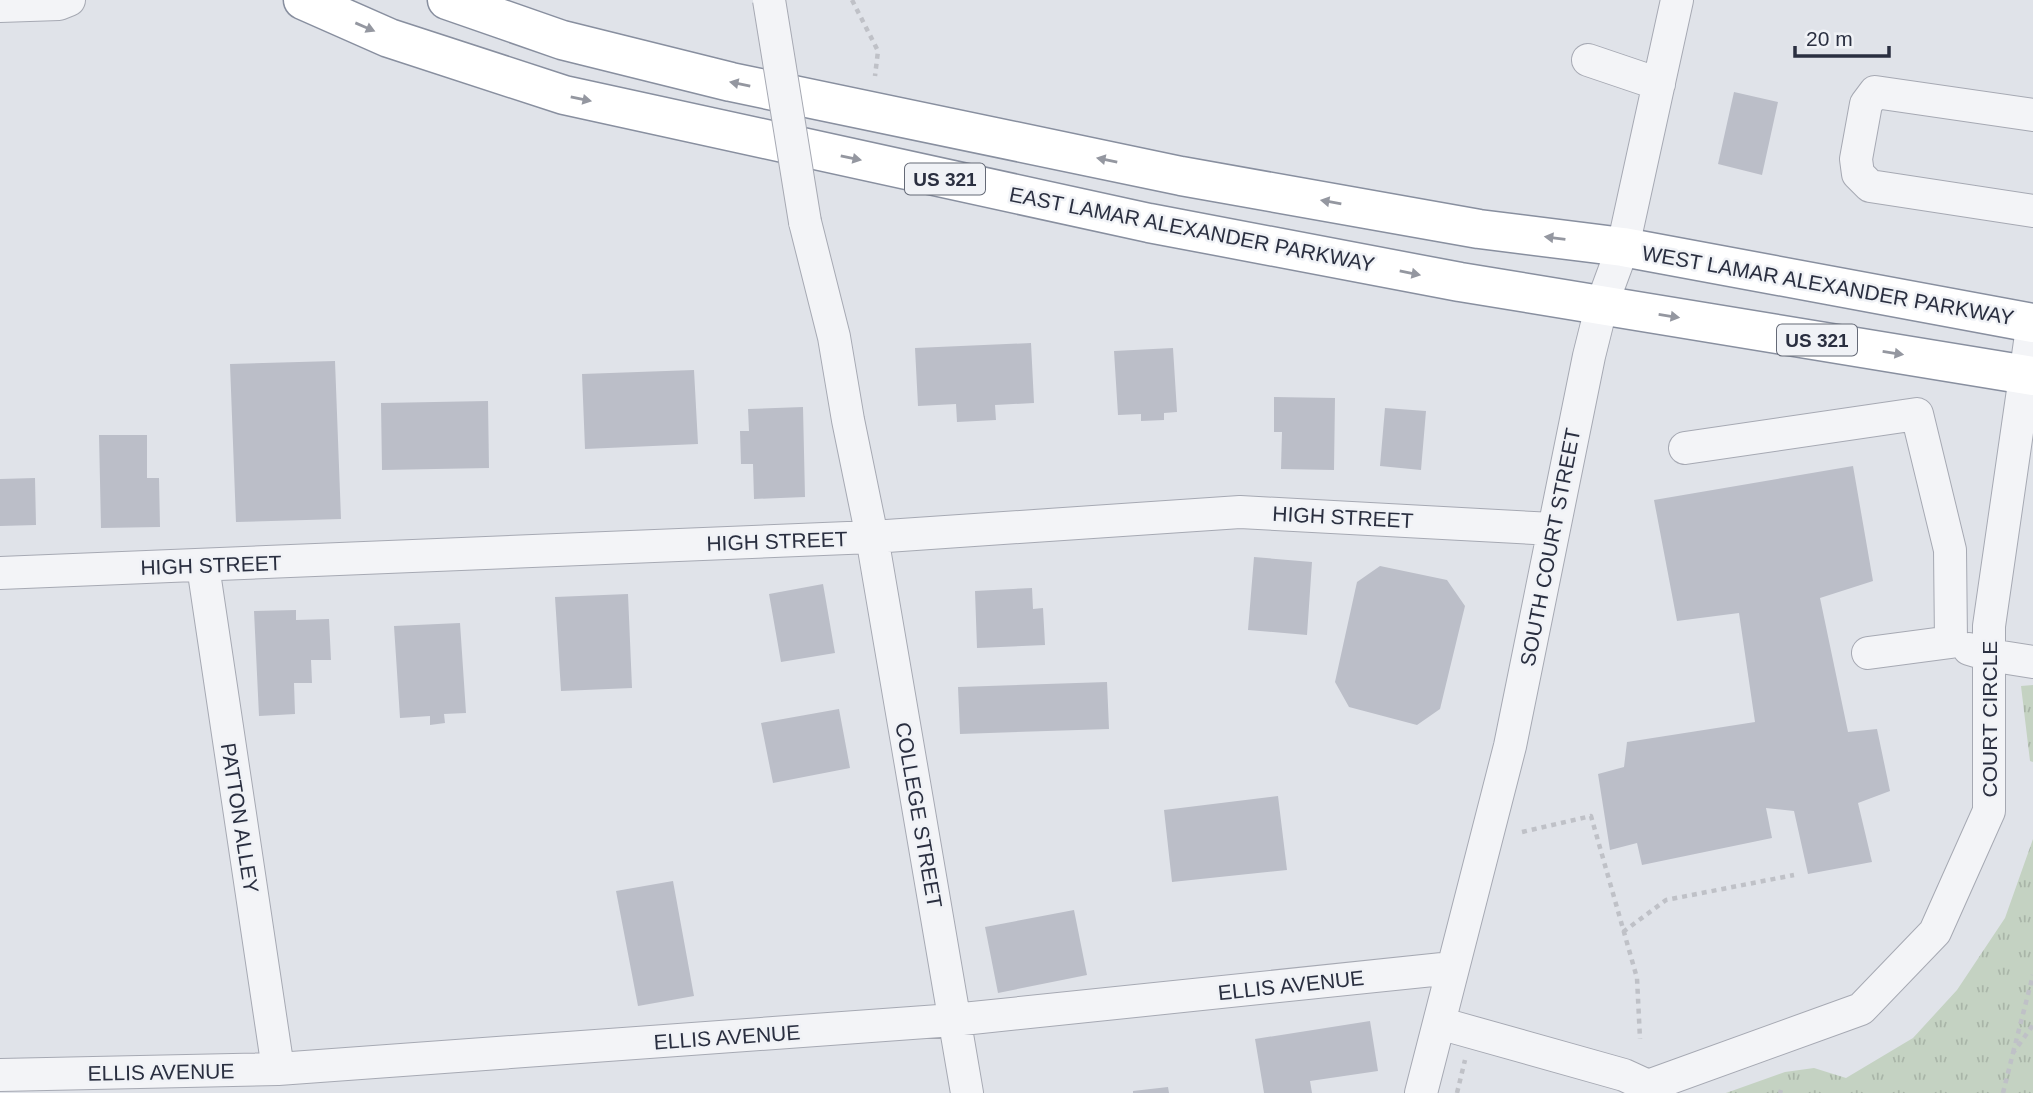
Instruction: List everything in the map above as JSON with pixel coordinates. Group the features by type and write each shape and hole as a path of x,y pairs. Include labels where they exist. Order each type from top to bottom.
{"highway":[{"name":"EAST LAMAR ALEXANDER PARKWAY","path":"303,0 389,38 564,95 1149,223 1460,282 1602,304"},
{"name":"US 321","path":"447,0 562,40 758,88 1181,176 1479,229 1623,247"},
{"name":"WEST LAMAR ALEXANDER PARKWAY","path":"1623,247 2033,322"},
{"name":"US 321","path":"1602,304 2029,376"}],"street":[{"path":"0,6 59,4 69,0"},
{"name":"COLLEGE STREET","path":"769,0 805,222 834,337 872,537 967,1093"},
{"name":"SOUTH COURT STREET","path":"1421,1093 1510,746 1589,356 1602,304 1623,247 1677,0"},
{"path":"1588,60 1659,84"},
{"path":"2033,115 1875,92 1866,104 1856,159 1858,174 1870,186 2033,211"},
{"name":"COURT CIRCLE","path":"1439,1023 1624,1075 1648,1089 1861,1009 1936,932 1989,811 1989,626 2029,376 2033,322"},
{"path":"1685,448 1917,414 1950,550 1951,642"},
{"name":"HIGH STREET","path":"0,573 872,537 1240,512 1553,529"},
{"name":"PATTON ALLEY","path":"202,566 278,1069"},
{"path":"1868,653 1951,642 1989,655 2033,662"},
{"name":"ELLIS AVENUE","path":"0,1075 278,1069 953,1020 1452,968"}],"path":[{"path":"852,0 878,51 875,76"},
{"path":"1522,832 1591,816 1637,978 1640,1039"},
{"path":"1623,932 1667,900 1794,875"},
{"path":"2003,1093 2033,975"},
{"path":"2013,1054 2033,1025"}],"green space":[{"path":"2033,685 2033,762 2030,761 2021,686"},
{"path":"2033,839 2033,1093 1726,1093 1785,1072 1814,1068 1846,1078 1913,1038 1957,990 2005,918"}],"building":[{"path":"1734,92 1778,102 1762,175 1718,164"},
{"path":"1031,343 1034,403 995,405 996,420 957,422 956,404 918,406 915,348"},
{"path":"1173,348 1177,412 1164,413 1164,420 1141,421 1141,414 1118,415 1114,351"},
{"path":"335,361 341,519 236,522 230,364"},
{"path":"694,370 698,444 585,449 582,374"},
{"path":"1274,397 1335,398 1334,470 1281,469 1282,432 1274,432"},
{"path":"488,401 489,468 382,470 381,403"},
{"path":"803,407 805,497 754,499 753,464 741,464 740,431 749,431 748,409"},
{"path":"1385,408 1426,411 1421,470 1380,466"},
{"path":"99,435 147,435 147,478 159,478 160,527 101,528"},
{"path":"1853,466 1873,581 1820,598 1848,732 1877,729 1890,791 1858,803 1872,862 1808,874 1794,811 1766,808 1772,838 1642,865 1637,843 1610,850 1598,774 1624,767 1627,742 1755,722 1739,613 1677,621 1654,500"},
{"path":"35,478 36,525 0,526 0,479"},
{"path":"1254,557 1312,562 1307,635 1248,630"},
{"path":"1380,566 1447,580 1465,606 1440,709 1417,725 1349,707 1335,682 1357,582"},
{"path":"823,584 835,653 781,662 769,594"},
{"path":"1032,588 1033,609 1043,608 1045,645 977,648 975,591"},
{"path":"628,594 632,688 561,691 555,597"},
{"path":"296,610 296,620 329,619 331,660 311,660 312,683 294,683 295,714 259,716 254,611"},
{"path":"460,623 466,713 444,714 445,723 430,725 430,716 400,718 394,626"},
{"path":"1107,682 1109,729 960,734 958,687"},
{"path":"839,709 850,768 773,783 761,723"},
{"path":"1278,796 1287,870 1172,882 1164,810"},
{"path":"673,881 694,996 638,1006 616,891"},
{"path":"1074,910 1087,975 998,993 985,927"},
{"path":"1370,1021 1378,1071 1310,1081 1312,1093 1264,1093 1255,1039"},
{"path":"1168,1087 1169,1093 1133,1093 1133,1091"}]}
